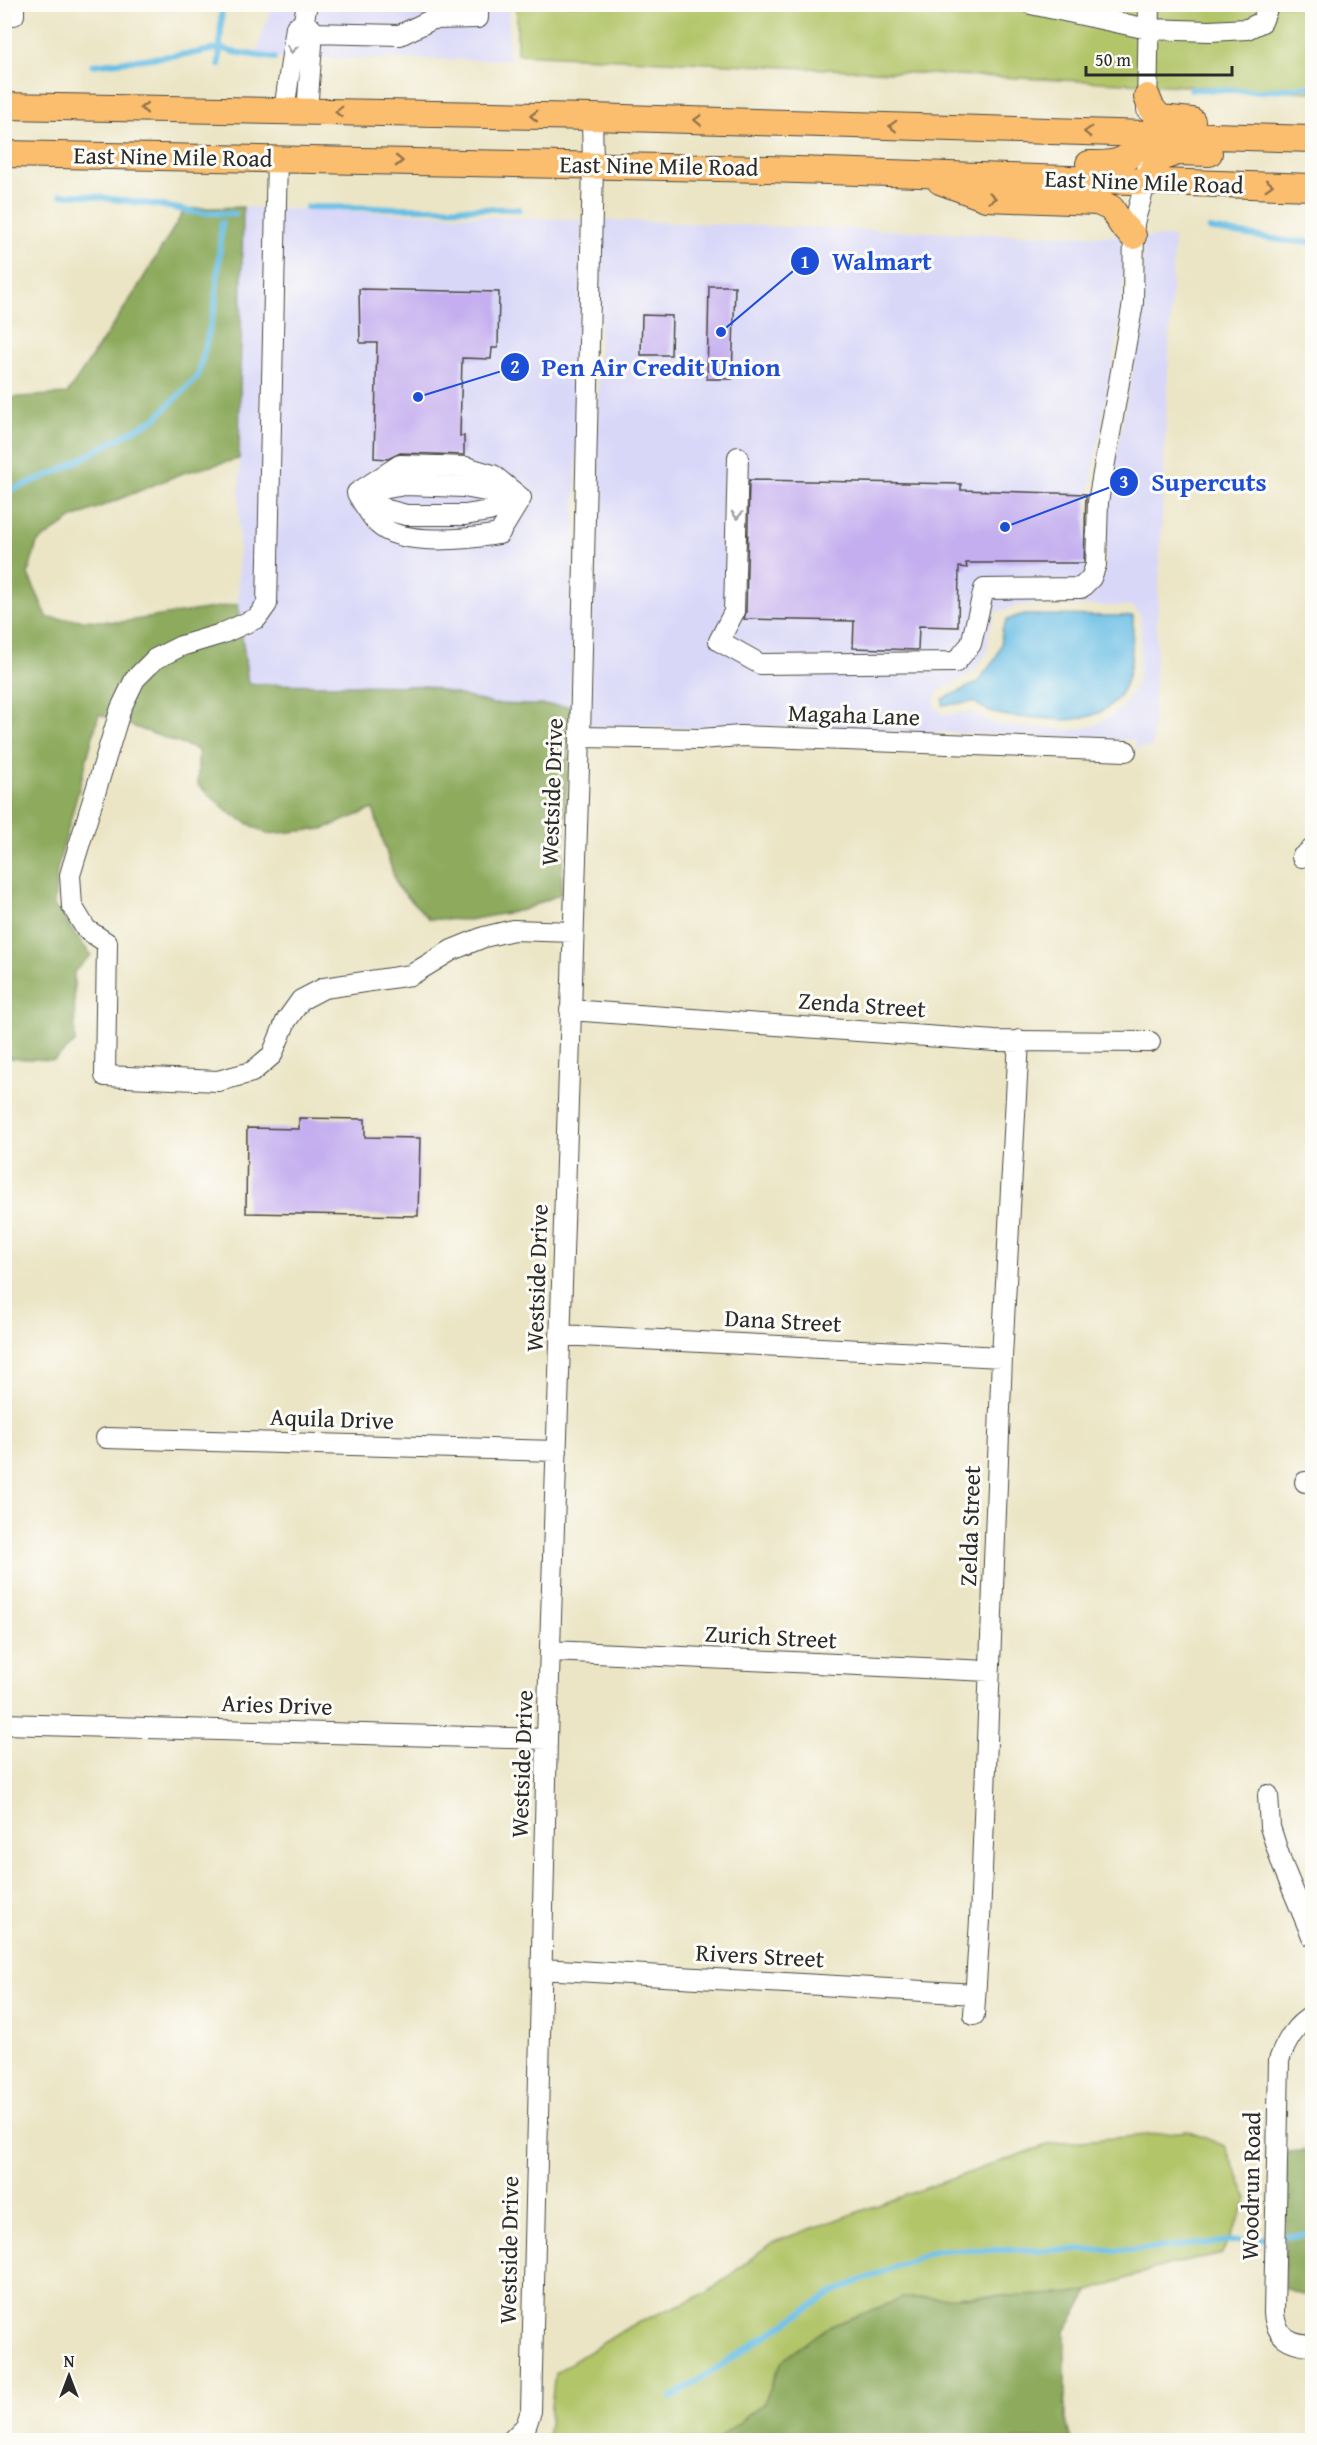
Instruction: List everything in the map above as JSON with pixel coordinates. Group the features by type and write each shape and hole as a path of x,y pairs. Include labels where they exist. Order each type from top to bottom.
{"main road":[{"path":"1147,97 1151,107 1160,118 1182,121 1312,123"},
{"name":"East Nine Mile Road","path":"4,106 592,117 1312,139"},
{"path":"650,166 722,155 1101,165 1122,163 1136,150 1146,133"},
{"path":"1146,181 1160,158 1178,152 1312,156"},
{"name":"East Nine Mile Road","path":"4,154 650,166 1312,187"},
{"path":"917,173 986,198 1097,202 1112,208 1122,225 1133,236"}],"street":[{"path":"4,14 14,15 14,4"},
{"path":"295,111 312,45 307,29 307,4"},
{"path":"307,29 400,35 433,19 478,18 478,4"},
{"path":"1030,4 1148,29 1210,31 1247,29 1262,22 1269,4"},
{"path":"738,457 734,612 719,641 760,664 956,662 971,644 984,589 1081,588 1091,578 1096,565 1098,502 1133,303 1134,223 1146,181 1149,4"},
{"name":"Westside Drive","path":"515,2439 526,2426 531,2411 547,1738 552,1652 580,737 593,165 592,117"},
{"path":"277,158 267,604 257,618 221,634 181,646 155,659 135,679 121,708 70,875 72,906 86,929 108,943 105,1076 218,1081 252,1072 272,1055 286,1021 301,1000 324,988 411,975 452,950 484,937 513,930 573,932"},
{"path":"357,493 400,465 437,466 466,467 493,475 521,498"},
{"path":"357,493 521,498"},
{"path":"357,493 384,518 406,526 467,529 494,521 521,498"},
{"name":"Magaha Lane","path":"580,737 700,739 741,736 1126,751"},
{"name":"Zenda Street","path":"570,1010 995,1041 1150,1042"},
{"name":"Zelda Street","path":"974,2015 980,1920 1002,1357 1019,1040"},
{"name":"Dana Street","path":"560,1335 1002,1357"},
{"name":"Aquila Drive","path":"106,1438 557,1451"},
{"name":"Zurich Street","path":"552,1652 989,1671"},
{"name":"Aries Drive","path":"4,1724 547,1738"},
{"path":"1268,1795 1270,1827 1312,1936"},
{"name":"Rivers Street","path":"542,1969 975,1994"},
{"name":"Woodrun Road","path":"1312,2016 1293,2032 1279,2060 1274,2313 1275,2323 1280,2333 1288,2340 1298,2344 1312,2345"}],"shaded area":[{"path":"272,5 509,5 508,54 513,60 255,58"},
{"path":"243,207 582,220 571,706 493,704 426,686 247,684 238,604"},
{"path":"602,220 992,234 1124,236 1123,301 1088,502 1086,576 1105,577 1107,503 1134,360 1142,304 1143,237 1174,237 1152,748 1135,748 1135,740 742,725 699,728 590,726","holes":["1020,605 1132,606 1141,616 1137,682 1123,707 1096,725 1074,730 1003,726 987,721 972,712 943,715 935,706 934,700 939,690 970,675 987,653 989,633 996,612"]}],"green space":[{"path":"1096,4 1113,9 1171,4 1312,5 1312,92 517,54 517,5"},
{"path":"243,207 239,459 183,473 73,518 37,543 28,574 48,618 121,622 238,604 248,684 426,686 493,704 571,706 561,894 523,910 469,920 429,919 397,886 373,809 323,829 267,834 231,814 198,785 198,750 99,714 57,870 54,906 91,955 74,972 75,1043 54,1060 5,1058 4,398 67,394 135,292 185,209"},
{"path":"1188,2131 1225,2146 1248,2200 1222,2253 1157,2268 1085,2293 961,2296 782,2361 764,2403 717,2440 547,2440 555,2373 630,2326 707,2293 771,2243 1050,2144"},
{"path":"1312,2150 1312,2298 1284,2288 1287,2152"},
{"path":"1089,2292 1065,2331 1065,2419 1071,2440 717,2440 764,2403 782,2361 828,2327 903,2298 1023,2296"}],"water":[{"path":"1020,615 1133,616 1130,667 1120,695 1110,706 1095,714 1067,720 1006,716 989,711 974,702 943,705 943,699 977,683 996,658 1001,644 1002,630 1007,620"}],"building":[{"path":"709,286 735,286 732,379 707,379"},
{"path":"359,289 499,292 498,348 492,348 491,359 462,358 460,436 464,436 464,455 400,453 388,459 374,458 377,343 360,343"},
{"path":"642,315 672,316 671,355 641,355"},
{"path":"749,480 961,484 961,490 1086,494 1084,563 966,563 967,568 959,567 958,627 919,626 918,650 853,648 854,621 744,619"},
{"path":"299,1118 365,1119 365,1137 420,1138 418,1216 246,1213 247,1128 299,1129"}],"waterway":[{"path":"219,65 222,4"},
{"path":"92,65 220,48 274,58"},
{"path":"1191,89 1262,91 1312,86"},
{"path":"61,195 82,195 194,212 235,214"},
{"path":"307,207 519,209"},
{"path":"4,493 61,470 156,418 198,376 215,307 222,223"},
{"path":"1209,229 1287,241 1312,242"},
{"path":"671,2398 835,2291 936,2250 1133,2250 1312,2234"}],"place":[{"name":"Walmart","path":"721,332"},
{"name":"Pen Air Credit Union","path":"418,397"},
{"name":"Supercuts","path":"1005,527"}]}
